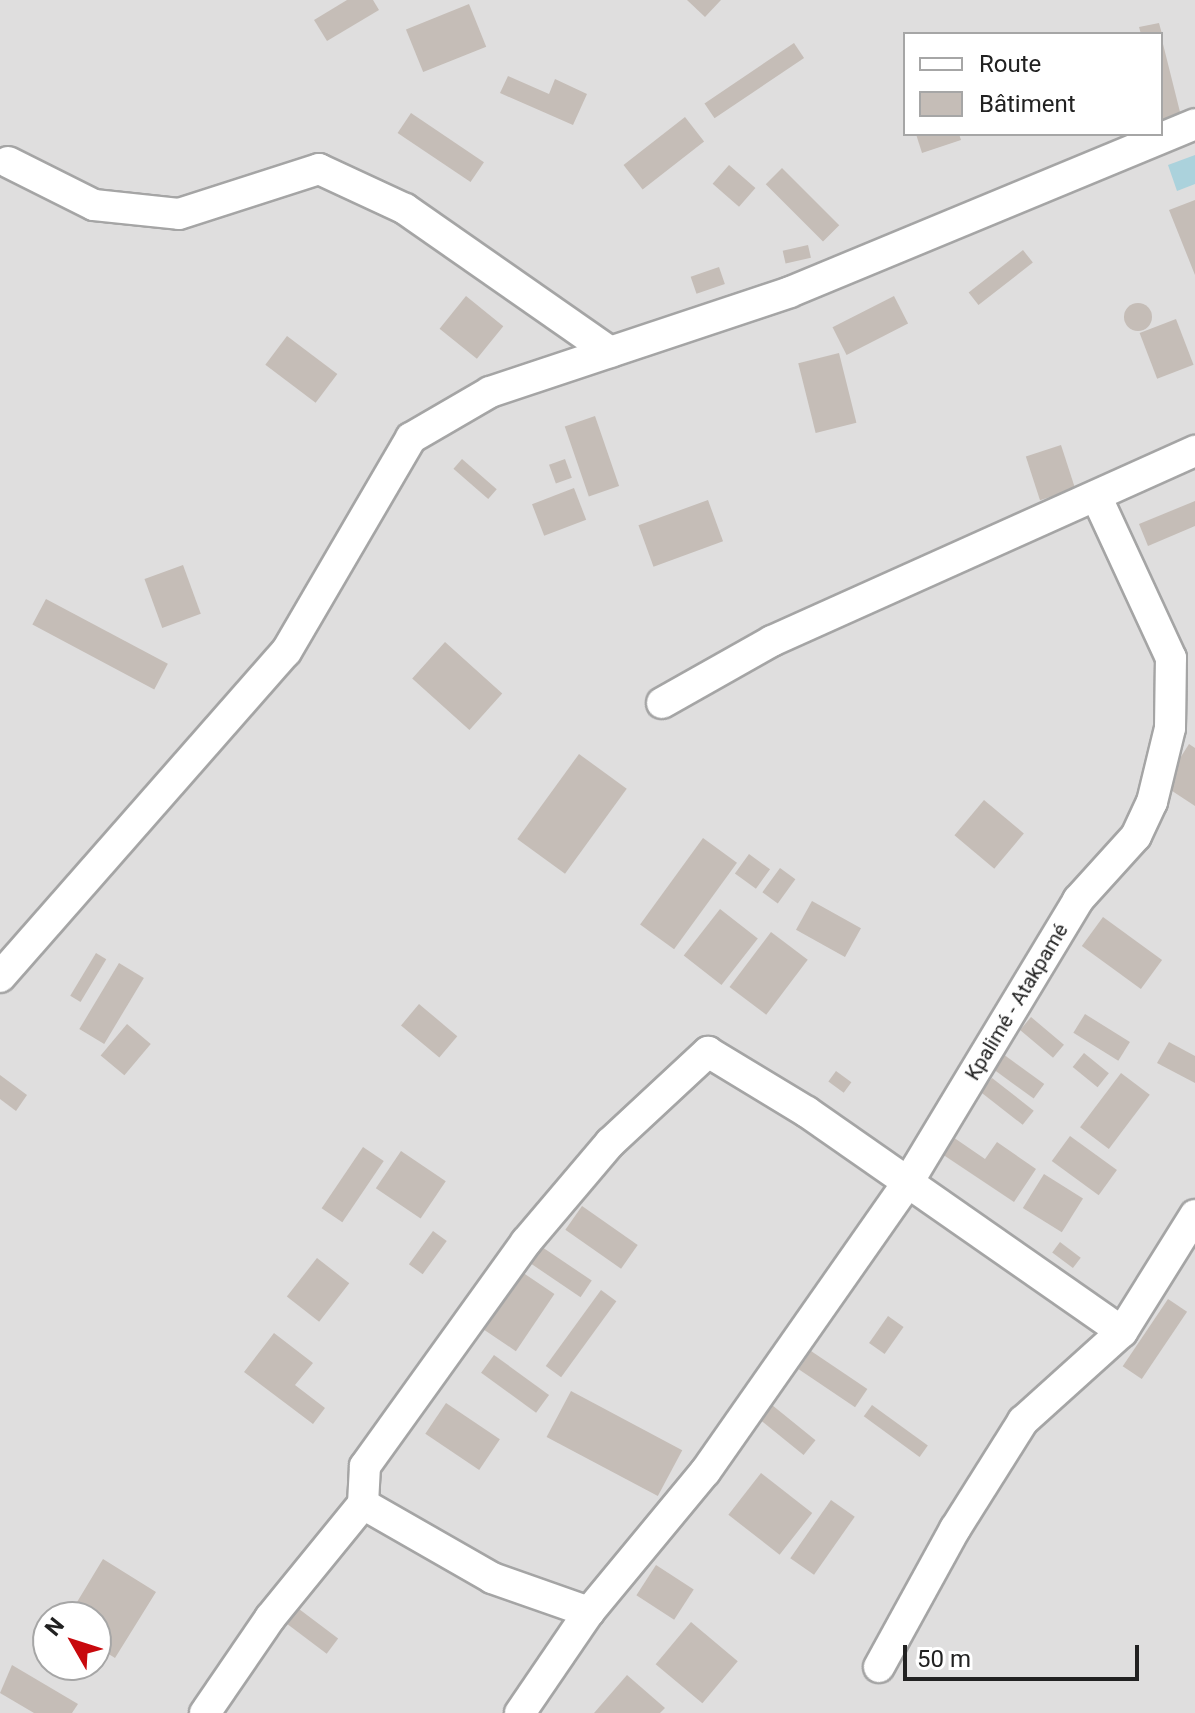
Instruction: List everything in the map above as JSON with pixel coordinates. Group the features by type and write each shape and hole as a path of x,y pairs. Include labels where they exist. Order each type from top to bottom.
{"street":[{"path":"0,977 286,652 411,438 490,392 790,292 1195,124"},
{"path":"8,162 94,205 179,214 319,169 405,209 610,352"},
{"path":"662,703 772,641 1097,498 1195,451"},
{"name":"Kpalimé - Atakpamé","path":"520,1713 589,1612 705,1472 907,1184 1078,900 1136,836 1152,802 1170,728 1171,658 1097,498"},
{"path":"205,1713 270,1618 363,1504 365,1466 526,1242 610,1143 708,1052 807,1112 1122,1332"},
{"path":"879,1667 955,1529 1023,1421 1122,1332 1195,1215"},
{"path":"363,1504 492,1578 589,1612"}],"shaded area":[{"path":"0,0 1195,0 1195,1713 0,1713"}],"water":[{"path":"1195,155 1195,184 1177,191 1168,165"}],"building":[{"path":"347,0 373,0 379,10 327,41 314,20"},
{"path":"687,0 721,0 705,17"},
{"path":"469,4 486,47 423,72 406,29"},
{"path":"1159,23 1161,32 1140,32 1139,27"},
{"path":"794,43 804,58 715,118 704,103"},
{"path":"1163,44 1181,116 1163,120"},
{"path":"508,76 549,94 555,79 587,94 573,125 500,93"},
{"path":"411,113 484,162 471,182 398,133"},
{"path":"685,117 704,141 643,189 624,165"},
{"path":"917,136 960,136 961,140 922,153"},
{"path":"729,165 755,188 739,207 713,184"},
{"path":"782,168 839,225 823,242 766,184"},
{"path":"1195,200 1195,275 1169,210"},
{"path":"808,245 811,258 786,264 783,251"},
{"path":"1023,250 1033,263 978,305 969,292"},
{"path":"719,267 725,284 696,294 691,277"},
{"path":"466,296 503,326 477,359 440,329"},
{"path":"894,296 908,324 847,355 833,327"},
{"path":"1138,303 1148,307 1152,317 1148,327 1138,331 1128,327 1124,317 1128,307"},
{"path":"1176,319 1194,365 1157,379 1140,333"},
{"path":"287,336 337,374 316,403 265,365"},
{"path":"839,353 856,423 816,433 798,363"},
{"path":"595,416 619,486 589,496 565,426"},
{"path":"1061,445 1075,489 1040,500 1026,456"},
{"path":"462,459 497,489 488,499 453,469"},
{"path":"565,459 572,478 556,484 549,465"},
{"path":"574,488 586,520 544,536 532,504"},
{"path":"708,500 723,541 654,567 638,525"},
{"path":"1195,501 1195,526 1148,546 1139,524"},
{"path":"183,565 201,614 162,628 144,579"},
{"path":"46,599 168,664 154,689 32,625"},
{"path":"445,642 502,694 469,730 412,678"},
{"path":"1189,744 1195,748 1195,806 1163,785"},
{"path":"579,754 627,789 565,874 517,839"},
{"path":"984,800 1024,833 994,869 954,835"},
{"path":"703,838 737,863 674,949 640,925"},
{"path":"749,854 770,869 756,889 735,873"},
{"path":"780,868 795,879 778,903 762,892"},
{"path":"812,901 861,928 845,957 796,930"},
{"path":"720,909 758,939 722,985 684,955"},
{"path":"1103,917 1162,960 1141,989 1082,946"},
{"path":"771,932 808,960 766,1015 729,987"},
{"path":"96,953 106,959 81,1002 70,996"},
{"path":"119,963 144,978 104,1044 79,1029"},
{"path":"419,1004 457,1036 439,1058 401,1025"},
{"path":"1085,1014 1130,1042 1118,1061 1073,1033"},
{"path":"1031,1017 1064,1045 1053,1058 1020,1030"},
{"path":"127,1024 151,1044 124,1075 101,1055"},
{"path":"1169,1042 1195,1056 1195,1083 1157,1063"},
{"path":"1084,1053 1109,1073 1098,1087 1073,1067"},
{"path":"1003,1054 1044,1084 1034,1099 992,1069"},
{"path":"836,1071 851,1082 844,1093 828,1082"},
{"path":"1121,1073 1150,1095 1109,1149 1080,1127"},
{"path":"0,1075 27,1095 16,1111 0,1099"},
{"path":"992,1078 1034,1111 1023,1125 981,1092"},
{"path":"950,1135 985,1159 997,1142 1036,1169 1014,1202 939,1152"},
{"path":"1070,1136 1117,1170 1099,1195 1052,1161"},
{"path":"363,1147 384,1161 342,1222 322,1208"},
{"path":"401,1151 446,1181 421,1219 376,1188"},
{"path":"1044,1174 1083,1198 1062,1232 1023,1208"},
{"path":"582,1206 638,1245 621,1269 565,1230"},
{"path":"433,1231 447,1241 423,1274 409,1264"},
{"path":"1060,1242 1081,1258 1073,1268 1052,1252"},
{"path":"542,1247 592,1281 581,1297 531,1264"},
{"path":"317,1258 349,1283 319,1322 287,1297"},
{"path":"513,1266 554,1294 516,1351 474,1323"},
{"path":"601,1290 616,1301 561,1377 546,1366"},
{"path":"1168,1299 1187,1312 1142,1379 1123,1366"},
{"path":"888,1316 904,1327 885,1354 869,1343"},
{"path":"274,1333 313,1363 295,1385 325,1408 313,1424 244,1372"},
{"path":"811,1351 867,1389 855,1407 799,1369"},
{"path":"494,1355 549,1395 536,1413 481,1373"},
{"path":"571,1391 682,1450 658,1496 547,1437"},
{"path":"446,1403 500,1439 479,1470 425,1434"},
{"path":"772,1405 816,1440 804,1455 760,1420"},
{"path":"872,1405 928,1446 920,1457 864,1416"},
{"path":"761,1473 812,1513 780,1555 728,1515"},
{"path":"831,1500 855,1517 814,1575 790,1558"},
{"path":"103,1559 156,1592 115,1658 112,1656 112,1601 78,1601"},
{"path":"656,1565 694,1590 674,1620 636,1595"},
{"path":"299,1609 338,1638 327,1654 288,1624"},
{"path":"691,1622 738,1661 702,1703 656,1664"},
{"path":"12,1665 32,1677 32,1681 39,1681 78,1704 72,1713 34,1713 0,1693"},
{"path":"627,1675 665,1708 660,1713 594,1713"}]}
